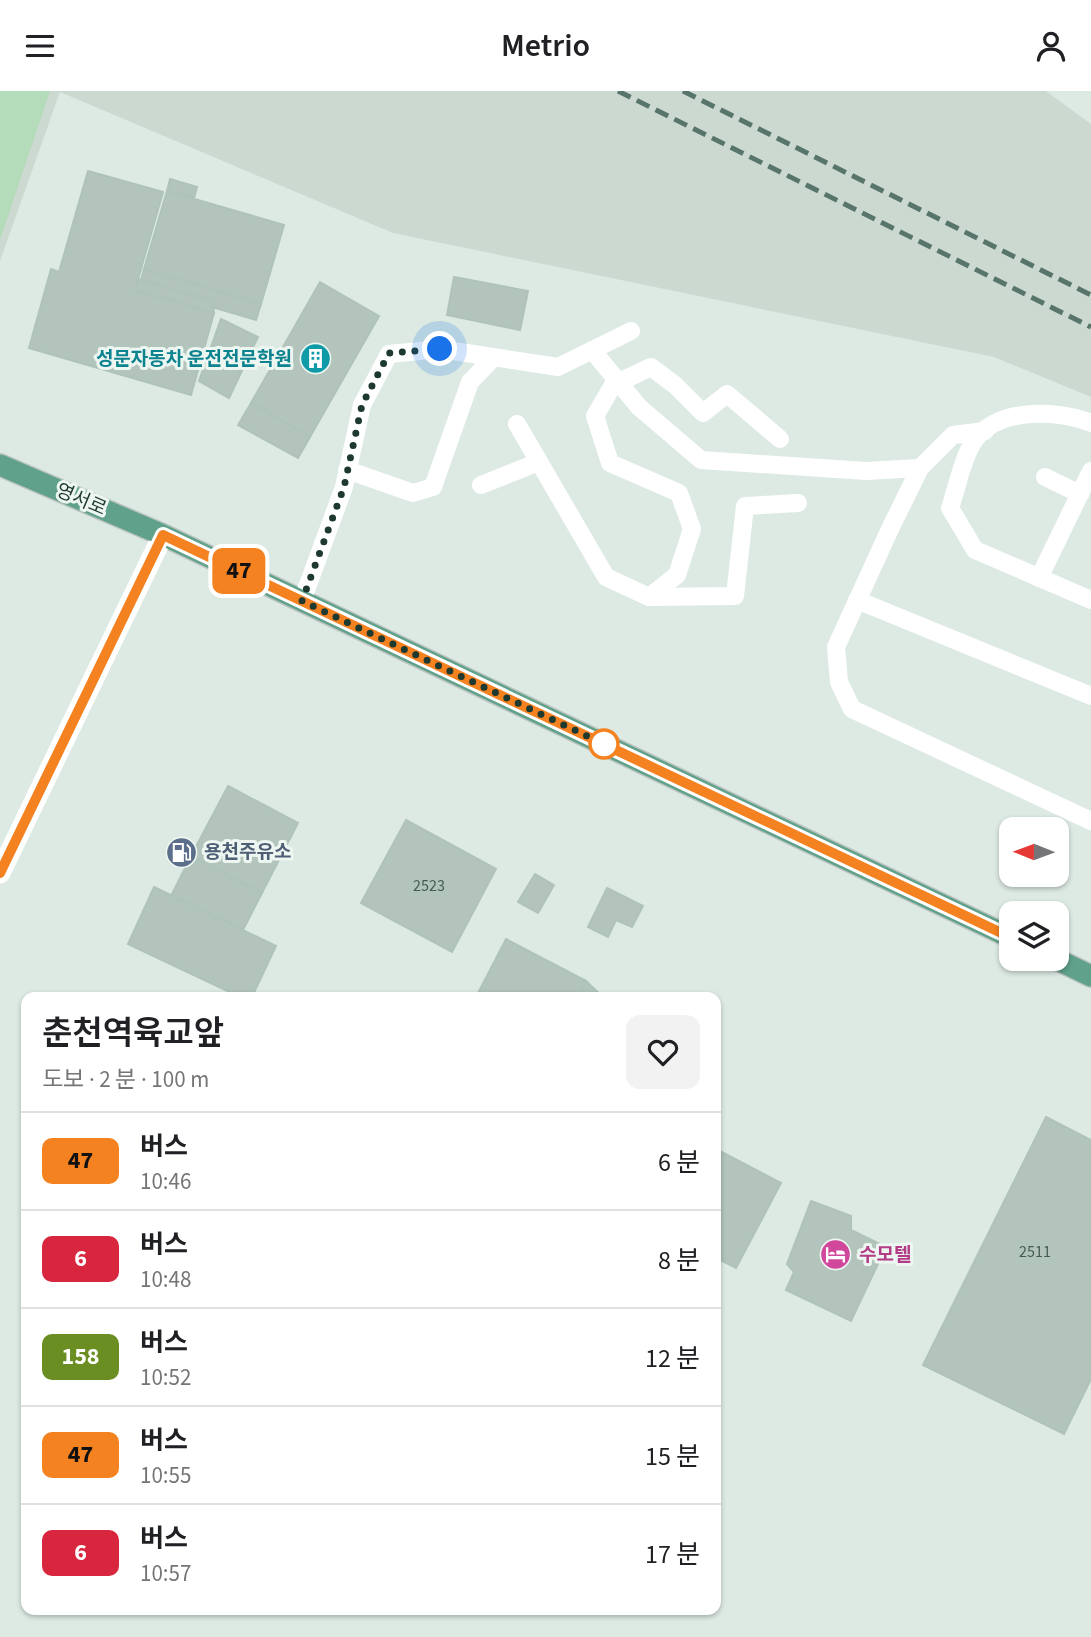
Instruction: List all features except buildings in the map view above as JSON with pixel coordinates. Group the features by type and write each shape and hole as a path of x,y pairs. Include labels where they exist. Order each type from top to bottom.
{"main road":[{"name":"영서로","path":"0,465 163,535 999,932"},
{"path":"1069,965 1091,975"}],"street":[{"path":"0,873 163,535"}],"lane":[{"path":"302,601 329,532 362,405 389,353 440,349 558,367 631,331"},
{"path":"592,350 639,407 701,460 866,471 920,468"},
{"path":"347,470 414,493 433,487 470,381 494,357"},
{"path":"649,597 677,575 692,529 678,493 610,463 595,416 612,385 652,367 676,385 703,413 727,394 780,439"},
{"path":"1091,423 1075,417 1040,414 994,421 972,444 950,508 975,550 1091,600"},
{"path":"517,424 606,577 649,597 735,596 745,506 798,503"},
{"path":"985,431 953,435 920,468 836,647 839,682 852,709 1091,821"},
{"path":"481,485 539,462"},
{"path":"1039,578 1091,471"},
{"path":"1045,477 1080,493"},
{"path":"858,600 1091,696"}],"shaded area":[{"path":"0,91 1046,91 1091,124 1091,397 994,357 393,233 60,92 0,261"}],"green space":[{"path":"0,91 50,91 0,240"}],"railway":[{"path":"618,91 1091,327"},
{"path":"683,91 1091,295"}],"bus line":[{"name":"47","path":"0,873 163,535 999,932"}],"place":[{"name":"성문자동차 운전전문학원","path":"315,359"},
{"name":"용천주유소","path":"181,852"},
{"name":"수모텔","path":"836,1255"}],"route":[{"path":"440,349 389,353 362,405 344,487 302,601 604,744"}]}
